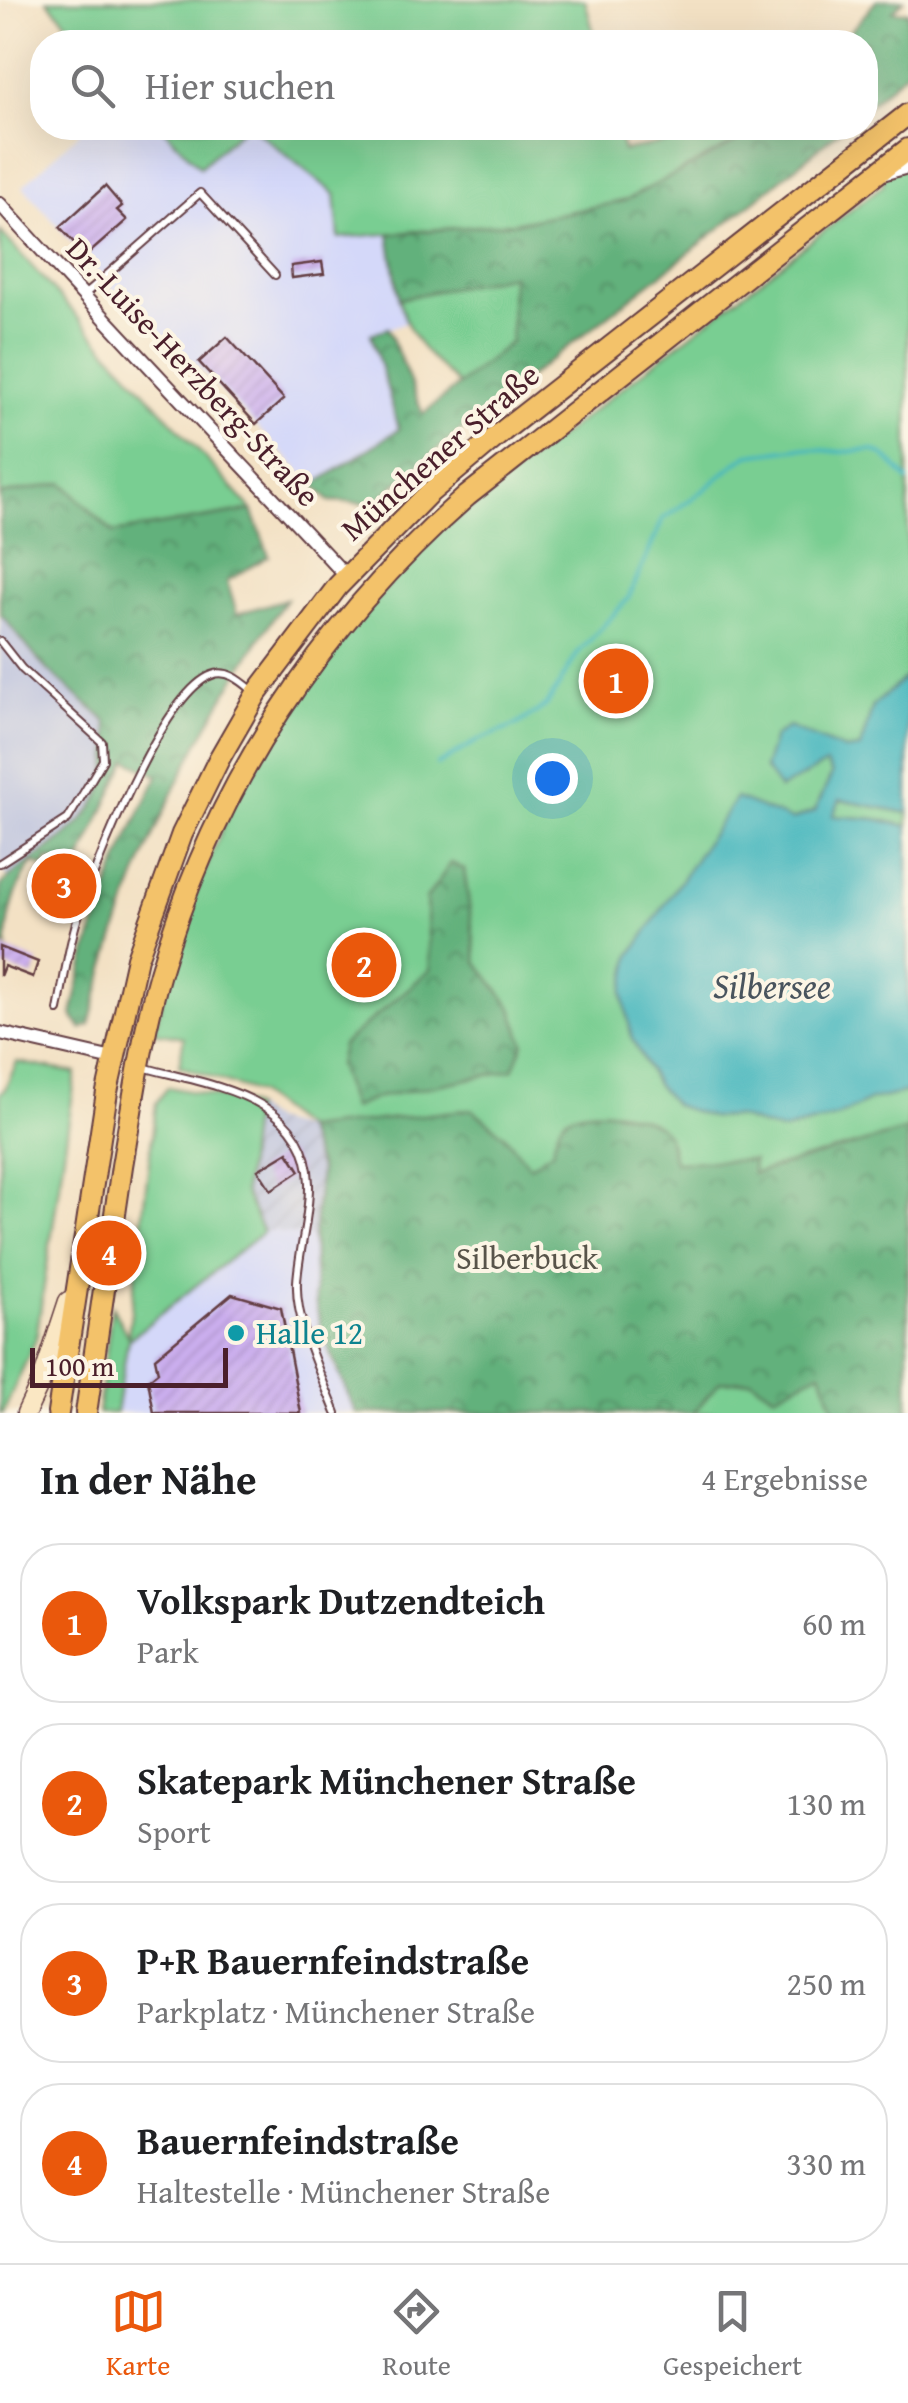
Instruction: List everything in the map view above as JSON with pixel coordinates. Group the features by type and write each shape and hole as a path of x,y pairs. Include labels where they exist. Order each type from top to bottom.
{"main road":[{"name":"Münchener Straße","path":"878,137 908,114"},
{"name":"Münchener Straße","path":"58,1413 113,1059 145,930 194,808 257,693 346,576 420,502 503,431 875,140"},
{"name":"Münchener Straße","path":"86,1413 139,1066 168,950 202,855 243,770 295,686 364,598 416,542 493,474 908,149"},
{"path":"346,576 364,598"},
{"path":"145,930 155,947 168,950"},
{"path":"113,1059 139,1066"},
{"path":"28,1410 80,1268"}],"street":[{"path":"875,176 908,168"},
{"name":"Dr.-Luise-Herzberg-Straße","path":"0,204 346,576"},
{"path":"0,1034 113,1059"}],"lane":[{"path":"82,296 200,193 275,275"},
{"path":"0,641 22,669 102,742 103,760 68,818 0,863"},
{"path":"58,1010 68,955 87,890 127,794 164,728 182,701 201,681 214,674 228,673 257,693"},
{"path":"139,1066 250,1097 276,1115 295,1135 306,1160 309,1183 297,1285 306,1334 336,1413"}],"shaded area":[{"path":"71,140 175,140 200,166 229,140 268,140 335,194 339,238 389,234 405,323 371,334 400,430 314,485 194,363 135,315 23,186"},
{"path":"0,613 42,665 107,722 111,750 99,803 57,843 8,877 0,870"},
{"path":"253,1107 272,1121 304,1129 320,1171 313,1237 277,1229 263,1232 244,1192"},
{"path":"277,1229 313,1237 315,1300 330,1357 356,1413 116,1413 128,1340 263,1232"}],"green space":[{"path":"47,0 585,0 593,30 74,30"},
{"path":"877,0 904,0 893,11 908,12 908,70 878,96 878,30 851,30"},
{"path":"174,140 230,140 200,167"},
{"path":"268,140 620,140 623,151 682,140 740,140 624,201 514,223 339,238 335,194"},
{"path":"740,140 828,140 373,504 329,501 314,485 399,429 371,334 388,328 423,414 511,342 512,275 399,299 389,234 514,223 624,201"},
{"path":"908,157 908,675 873,706 860,748 845,750 788,727 780,789 826,763 832,774 815,811 792,820 623,993 632,1038 656,1084 710,1117 736,1117 781,1131 838,1116 871,1100 908,1092 908,1413 356,1413 321,1330 315,1300 313,1237 320,1171 304,1129 257,1093 179,1066 184,1037 154,1032 176,940 232,805 312,673 429,538 883,185 883,177"},
{"path":"0,231 252,510 113,533 63,483 0,495"},
{"path":"512,274 511,342 459,385 414,337 399,299"},
{"path":"63,483 113,533 252,510 269,556 227,581 237,614 286,599 222,700 168,803 124,911 90,1025 81,1029 72,1015 96,923 130,834 158,776 127,760 76,870 48,859 45,867 34,863 13,902 7,947 0,944 0,887 89,813 105,783 108,765 107,722 42,665 0,613 0,495"},
{"path":"840,800 908,813 908,826 832,816"},
{"path":"451,863 464,869 477,962 512,1008 524,1043 513,1070 379,1097 352,1108 338,1065 342,1045 430,970 426,899"},
{"path":"17,1062 76,1073 36,1339 0,1413 0,1093"},
{"path":"168,1087 253,1107 244,1192 263,1232 128,1340 116,1413 98,1413 112,1306 128,1337 156,1103"},
{"name":"Silberbuck","path":"472,1109 503,1134 530,1166 552,1151 563,1121 584,1111 630,1114 656,1125 667,1135 674,1162 753,1160 752,1174 908,1130 908,1413 831,1413 834,1408 821,1372 774,1395 751,1380 720,1382 693,1413 356,1413 321,1330 315,1300 313,1237 320,1171 304,1129"}],"water":[{"name":"Silbersee","path":"908,675 908,813 840,800 833,816 908,826 908,1092 871,1100 838,1116 781,1131 736,1117 710,1117 674,1105 656,1084 632,1038 623,993 631,955 736,798 792,820 815,811 832,774 826,764 780,789 764,768 774,737 788,727 845,750 860,748 873,706"}],"building":[{"path":"105,186 122,206 117,210 127,220 86,256 60,227"},
{"path":"322,262 324,274 292,278 291,266"},
{"path":"227,337 284,399 256,424 199,362"},
{"path":"0,947 38,962 33,977 4,966 0,976"},
{"path":"288,1152 300,1171 271,1190 258,1170"},
{"name":"Halle 12","path":"232,1294 281,1308 301,1413 154,1413 148,1380 158,1372 155,1358"}],"waterway":[{"path":"437,765 479,740 515,726 547,705 578,653 628,599 663,519 737,462 749,455 801,448 873,450 885,456 908,480"}],"place":[{"name":"Volkspark Dutzendteich","path":"616,681"},
{"name":"P+R Bauernfeindstraße","path":"64,886"},
{"name":"Skatepark Münchener Straße","path":"364,965"},
{"name":"Bauernfeindstraße","path":"109,1253"},
{"name":"Halle 12","path":"236,1333"}]}
